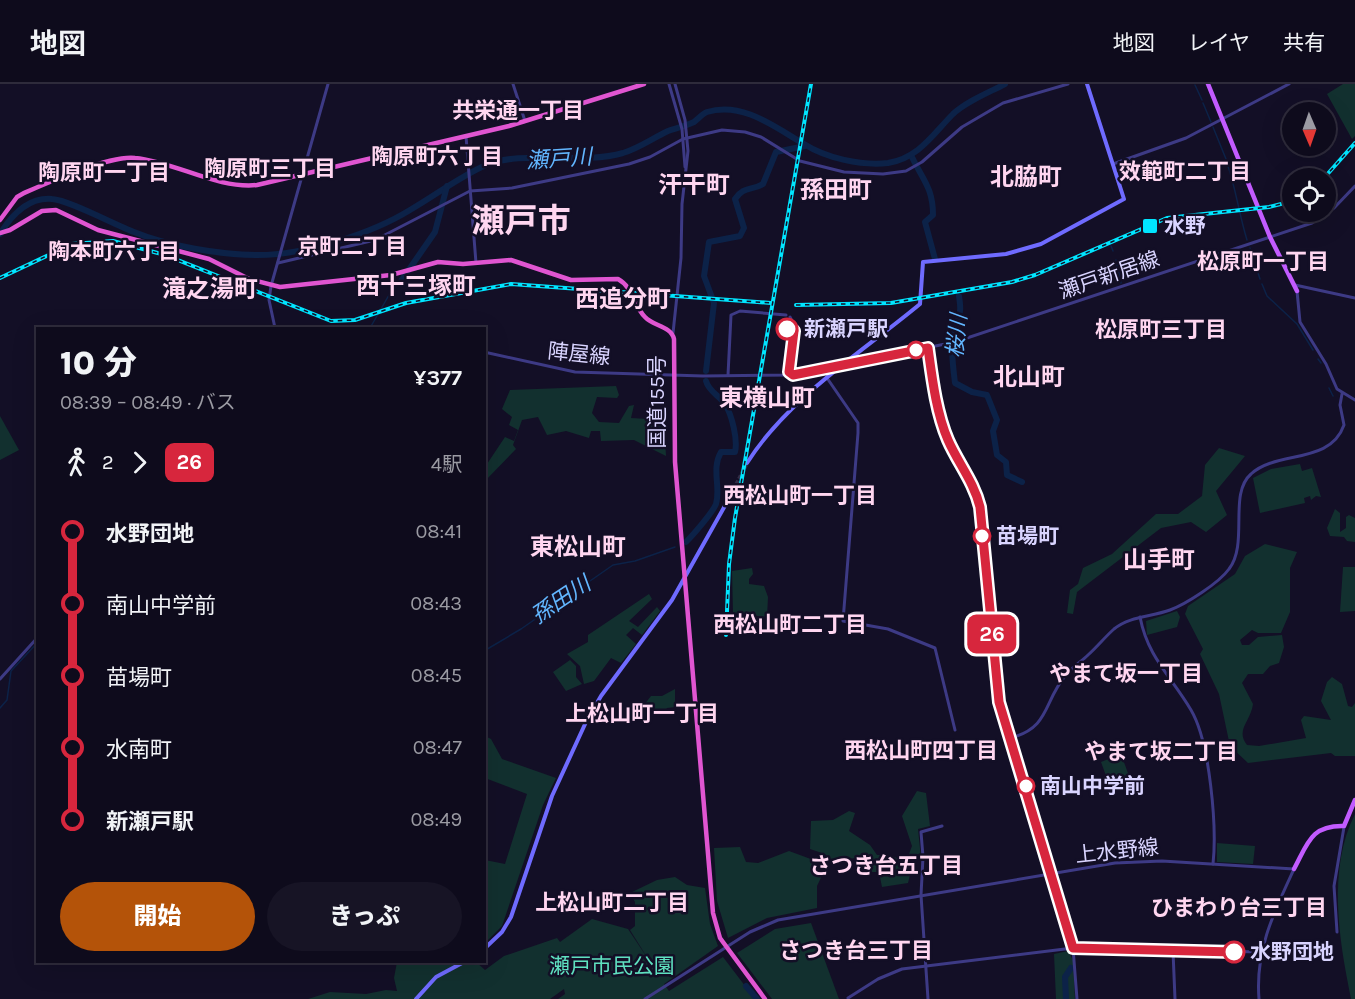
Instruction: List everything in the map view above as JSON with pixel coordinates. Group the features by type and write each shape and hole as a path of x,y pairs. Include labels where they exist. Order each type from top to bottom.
{"highway":[{"path":"0,220 17,197 24,193 124,158 152,161 243,186 257,185 525,121 644,84"},
{"name":"国道155号","path":"0,233 10,230 42,211 56,210 98,230 213,260 237,274 271,286 297,287 402,272 438,262 476,263 511,260 571,280 618,279 628,286 643,315 673,333 672,428 715,926 727,947 765,999"}],"main road":[{"path":"747,463 756,448 827,378 920,304 923,262 1006,254 1041,244 1124,199 1087,84"},
{"path":"1208,84 1270,237 1297,291"},
{"path":"486,947 502,932 511,917 545,815 586,722 684,579 730,495"},
{"path":"1294,869 1309,840 1317,831 1330,826 1344,826 1355,800"},
{"path":"416,999 436,977 462,963"}],"street":[{"path":"275,327 270,306 271,286 328,84"},
{"path":"513,84 525,121"},
{"path":"669,84 688,137 688,163 685,167"},
{"path":"673,333 681,258 685,167 683,111 675,84"},
{"path":"278,261 375,240 470,191 512,188 630,164 650,157 688,137 732,130 761,137 800,161 844,172 889,174 914,168 962,127 1003,103 1068,84"},
{"path":"1113,164 1186,138 1289,84"},
{"path":"466,135 476,263"},
{"name":"瀬戸新居線","path":"793,375 928,348 966,338 1270,237 1319,218 1334,208 1355,186"},
{"path":"1295,285 1355,298"},
{"path":"1297,291 1300,322 1342,394 1355,400"},
{"path":"728,375 731,315 740,311 788,316 794,325 789,372 793,375"},
{"path":"928,348 947,439 978,499 996,682 1010,738 1073,948 1077,999"},
{"name":"陣屋線","path":"486,352 560,370 672,376"},
{"path":"672,376 793,375"},
{"path":"827,378 858,423 843,621 888,629 935,648 955,730"},
{"path":"1010,738 1038,726 1066,675 1115,629 1140,618 1172,609 1225,574 1235,560 1239,548 1241,494 1247,477 1267,464 1310,454 1336,438 1344,425 1340,405 1342,394"},
{"path":"1140,618 1152,655 1191,710 1199,730 1215,818 1213,864"},
{"path":"0,679 36,639"},
{"path":"928,999 921,895 921,832 942,826"},
{"path":"1337,932 1334,886 1344,826"},
{"name":"上水野線","path":"645,999 756,929 778,920 1140,861 1294,869"},
{"path":"1259,999 1261,952 1269,923 1294,869"},
{"path":"848,998 893,972 926,965 1073,948 1261,952"},
{"path":"1173,951 1175,999"}],"green space":[{"path":"1343,84 1355,84 1355,136 1352,139 1336,110 1336,102 1331,102 1327,94"},
{"path":"616,386 619,395 617,398 597,397 592,413 599,422 619,423 629,406 634,405 631,418 664,420 666,456 634,440 601,441 600,431 591,431 589,438 566,431 547,435 538,417 522,420 513,445 516,449 486,480 486,466 505,437 514,441 518,430 509,425 512,417 502,409 510,390"},
{"path":"0,416 19,450 0,460"},
{"path":"1219,448 1245,456 1216,491 1227,515 1206,532 1191,522 1161,528 1077,592 1073,614 1067,613 1070,590 1078,584 1083,568 1112,554 1156,514 1178,514 1202,496 1205,465"},
{"path":"1300,464 1302,471 1312,468 1321,497 1316,496 1311,500 1310,496 1304,498 1305,503 1260,513 1253,478 1271,469"},
{"path":"1335,509 1340,513 1340,532 1346,528 1346,517 1349,515 1355,518 1355,542 1347,541 1344,537 1330,536 1327,528"},
{"path":"1265,544 1297,552 1290,568 1290,612 1281,633 1258,633 1252,630 1240,640 1242,645 1249,645 1258,637 1282,635 1284,647 1279,663 1270,666 1263,674 1248,674 1242,683 1253,704 1243,730 1244,740 1247,745 1259,746 1306,738 1301,720 1304,716 1331,720 1321,701 1327,682 1332,677 1342,684 1348,706 1352,707 1355,703 1355,756 1335,756 1331,753 1248,763 1230,746 1219,694 1200,654 1203,649 1185,614 1188,606 1235,574 1245,556"},
{"path":"1343,567 1355,567 1355,611 1340,612"},
{"path":"752,568 753,574 749,579 749,584 764,586 768,597 767,617 733,613 732,571"},
{"path":"649,594 652,599 629,621 638,627 657,607 660,611 642,635 633,628 626,635 636,644 621,663 611,658 594,681 584,684 580,666 567,654 588,642 588,635"},
{"path":"1177,611 1180,617 1177,627 1147,635 1146,621"},
{"path":"570,660 576,666 576,677 582,684 566,691 553,672"},
{"path":"675,689 675,707 667,708 663,715 644,705 651,696 662,696"},
{"path":"486,736 491,739 502,759 556,778 543,805 502,926 486,942 486,860 505,864 527,794 486,778"},
{"path":"1121,754 1129,776 1109,784 1101,762"},
{"path":"917,791 926,793 930,826 918,829 921,858 914,858 908,883 882,887 879,872 868,872 867,860 863,857 833,861 825,854 810,849 811,821 833,820 849,811 855,813 849,831 870,845 877,855 890,855 906,862 912,846 902,816"},
{"path":"1355,814 1355,999 1351,999 1340,929 1338,881 1346,835"},
{"path":"1217,843 1255,846 1253,864 1217,862"},
{"path":"740,847 746,862 758,863 789,851 827,865 817,886 817,908 767,918 728,938 717,901 714,848"},
{"name":"瀬戸市民公園","path":"675,877 687,885 705,888 710,924 718,946 664,984 669,991 723,957 755,999 558,999 565,994 564,989 550,999 308,999 330,992 366,994 386,990 397,991 394,978 397,963 477,963 485,970 504,956 557,938 560,942 592,919 628,929 650,962 630,930 635,926 635,902 630,893 657,880"},
{"path":"811,923 839,999 772,999 737,953 775,929"},
{"path":"1068,951 1073,960 1075,999 1056,999 1054,954"}],"waterway":[{"name":"瀬戸川","path":"0,234 15,214 28,204 43,199 52,199 60,200 126,229 178,245 243,255 296,251 337,242 394,219 486,165 516,158 589,158 623,153 668,131 688,125 707,112 720,110 746,113 813,149 833,157 855,162 888,163 917,151 959,109 1005,84"},
{"path":"1195,85 1202,100"},
{"path":"1203,103 1211,122"},
{"path":"1213,127 1226,159"},
{"name":"孫田川","path":"706,371 714,303 704,276 709,242 740,236 744,228 735,199 745,190 763,184 776,152 805,146"},
{"name":"桜川","path":"911,155 926,184 933,205 933,215 925,222 935,259"},
{"path":"1227,163 1247,240"},
{"path":"401,281 435,232 447,186"},
{"path":"1111,246 1113,251"},
{"path":"1250,248 1260,279"},
{"path":"1116,260 1121,283"},
{"path":"371,327 389,295 401,281"},
{"path":"1262,284 1267,296 1297,324 1313,350"},
{"name":"桜川","path":"959,296 960,310 952,349 955,383 972,392 987,395 997,420 993,431 997,455 1006,462 1007,475 1022,482"},
{"path":"1318,359 1321,363"},
{"name":"孫田川","path":"686,542 716,504 716,471 721,452 735,452 736,447 734,428 728,409 709,388 706,381"},
{"path":"1329,388 1333,396"},
{"name":"孫田川","path":"486,650 521,629 613,565 635,561 675,547"},
{"path":"0,708 7,700 11,671 36,644"},
{"path":"1066,999 1065,977 1071,968"},
{"path":"746,986 757,999"}],"tunnel":[{"path":"731,495 747,463"}],"railway":[{"path":"726,635 729,564 735,518 811,84"},
{"path":"1333,168 1355,143"},
{"path":"796,305 891,303 1012,282 1035,275 1167,218 1282,204"},
{"path":"0,278 72,244 113,241 165,255 331,321 355,320 406,303 511,284 771,303"}],"bus line":[{"name":"26","path":"787,329 794,331 789,372 793,375 928,348 941,420 947,439 966,473 980,507 999,702 1034,811 1073,948 1234,952"}],"place":[{"name":"水野","path":"1150,226"},
{"name":"新瀬戸駅","path":"787,329"},
{"name":"苗場町","path":"982,536"},
{"name":"南山中学前","path":"1026,786"},
{"name":"水野団地","path":"1234,952"}],"district":[{"name":"共栄通一丁目","path":"518,111"},
{"name":"陶原町六丁目","path":"437,157"},
{"name":"陶原町三丁目","path":"270,169"},
{"name":"效範町二丁目","path":"1185,172"},
{"name":"陶原町一丁目","path":"104,173"},
{"name":"北脇町","path":"1026,177"},
{"name":"汗干町","path":"694,185"},
{"name":"孫田町","path":"836,190"},
{"name":"瀬戸市","path":"521,221"},
{"name":"京町二丁目","path":"352,247"},
{"name":"陶本町六丁目","path":"114,252"},
{"name":"松原町一丁目","path":"1263,262"},
{"name":"西十三塚町","path":"416,286"},
{"name":"滝之湯町","path":"210,289"},
{"name":"西追分町","path":"623,299"},
{"name":"松原町三丁目","path":"1161,330"},
{"name":"北山町","path":"1029,377"},
{"name":"東横山町","path":"767,398"},
{"name":"西松山町一丁目","path":"800,496"},
{"name":"東松山町","path":"578,547"},
{"name":"山手町","path":"1159,560"},
{"name":"西松山町二丁目","path":"790,625"},
{"name":"やまて坂一丁目","path":"1126,674"},
{"name":"上松山町一丁目","path":"642,714"},
{"name":"西松山町四丁目","path":"921,751"},
{"name":"やまて坂二丁目","path":"1161,752"},
{"name":"さつき台五丁目","path":"886,866"},
{"name":"上松山町二丁目","path":"612,903"},
{"name":"ひまわり台三丁目","path":"1239,908"},
{"name":"さつき台三丁目","path":"856,951"}]}
